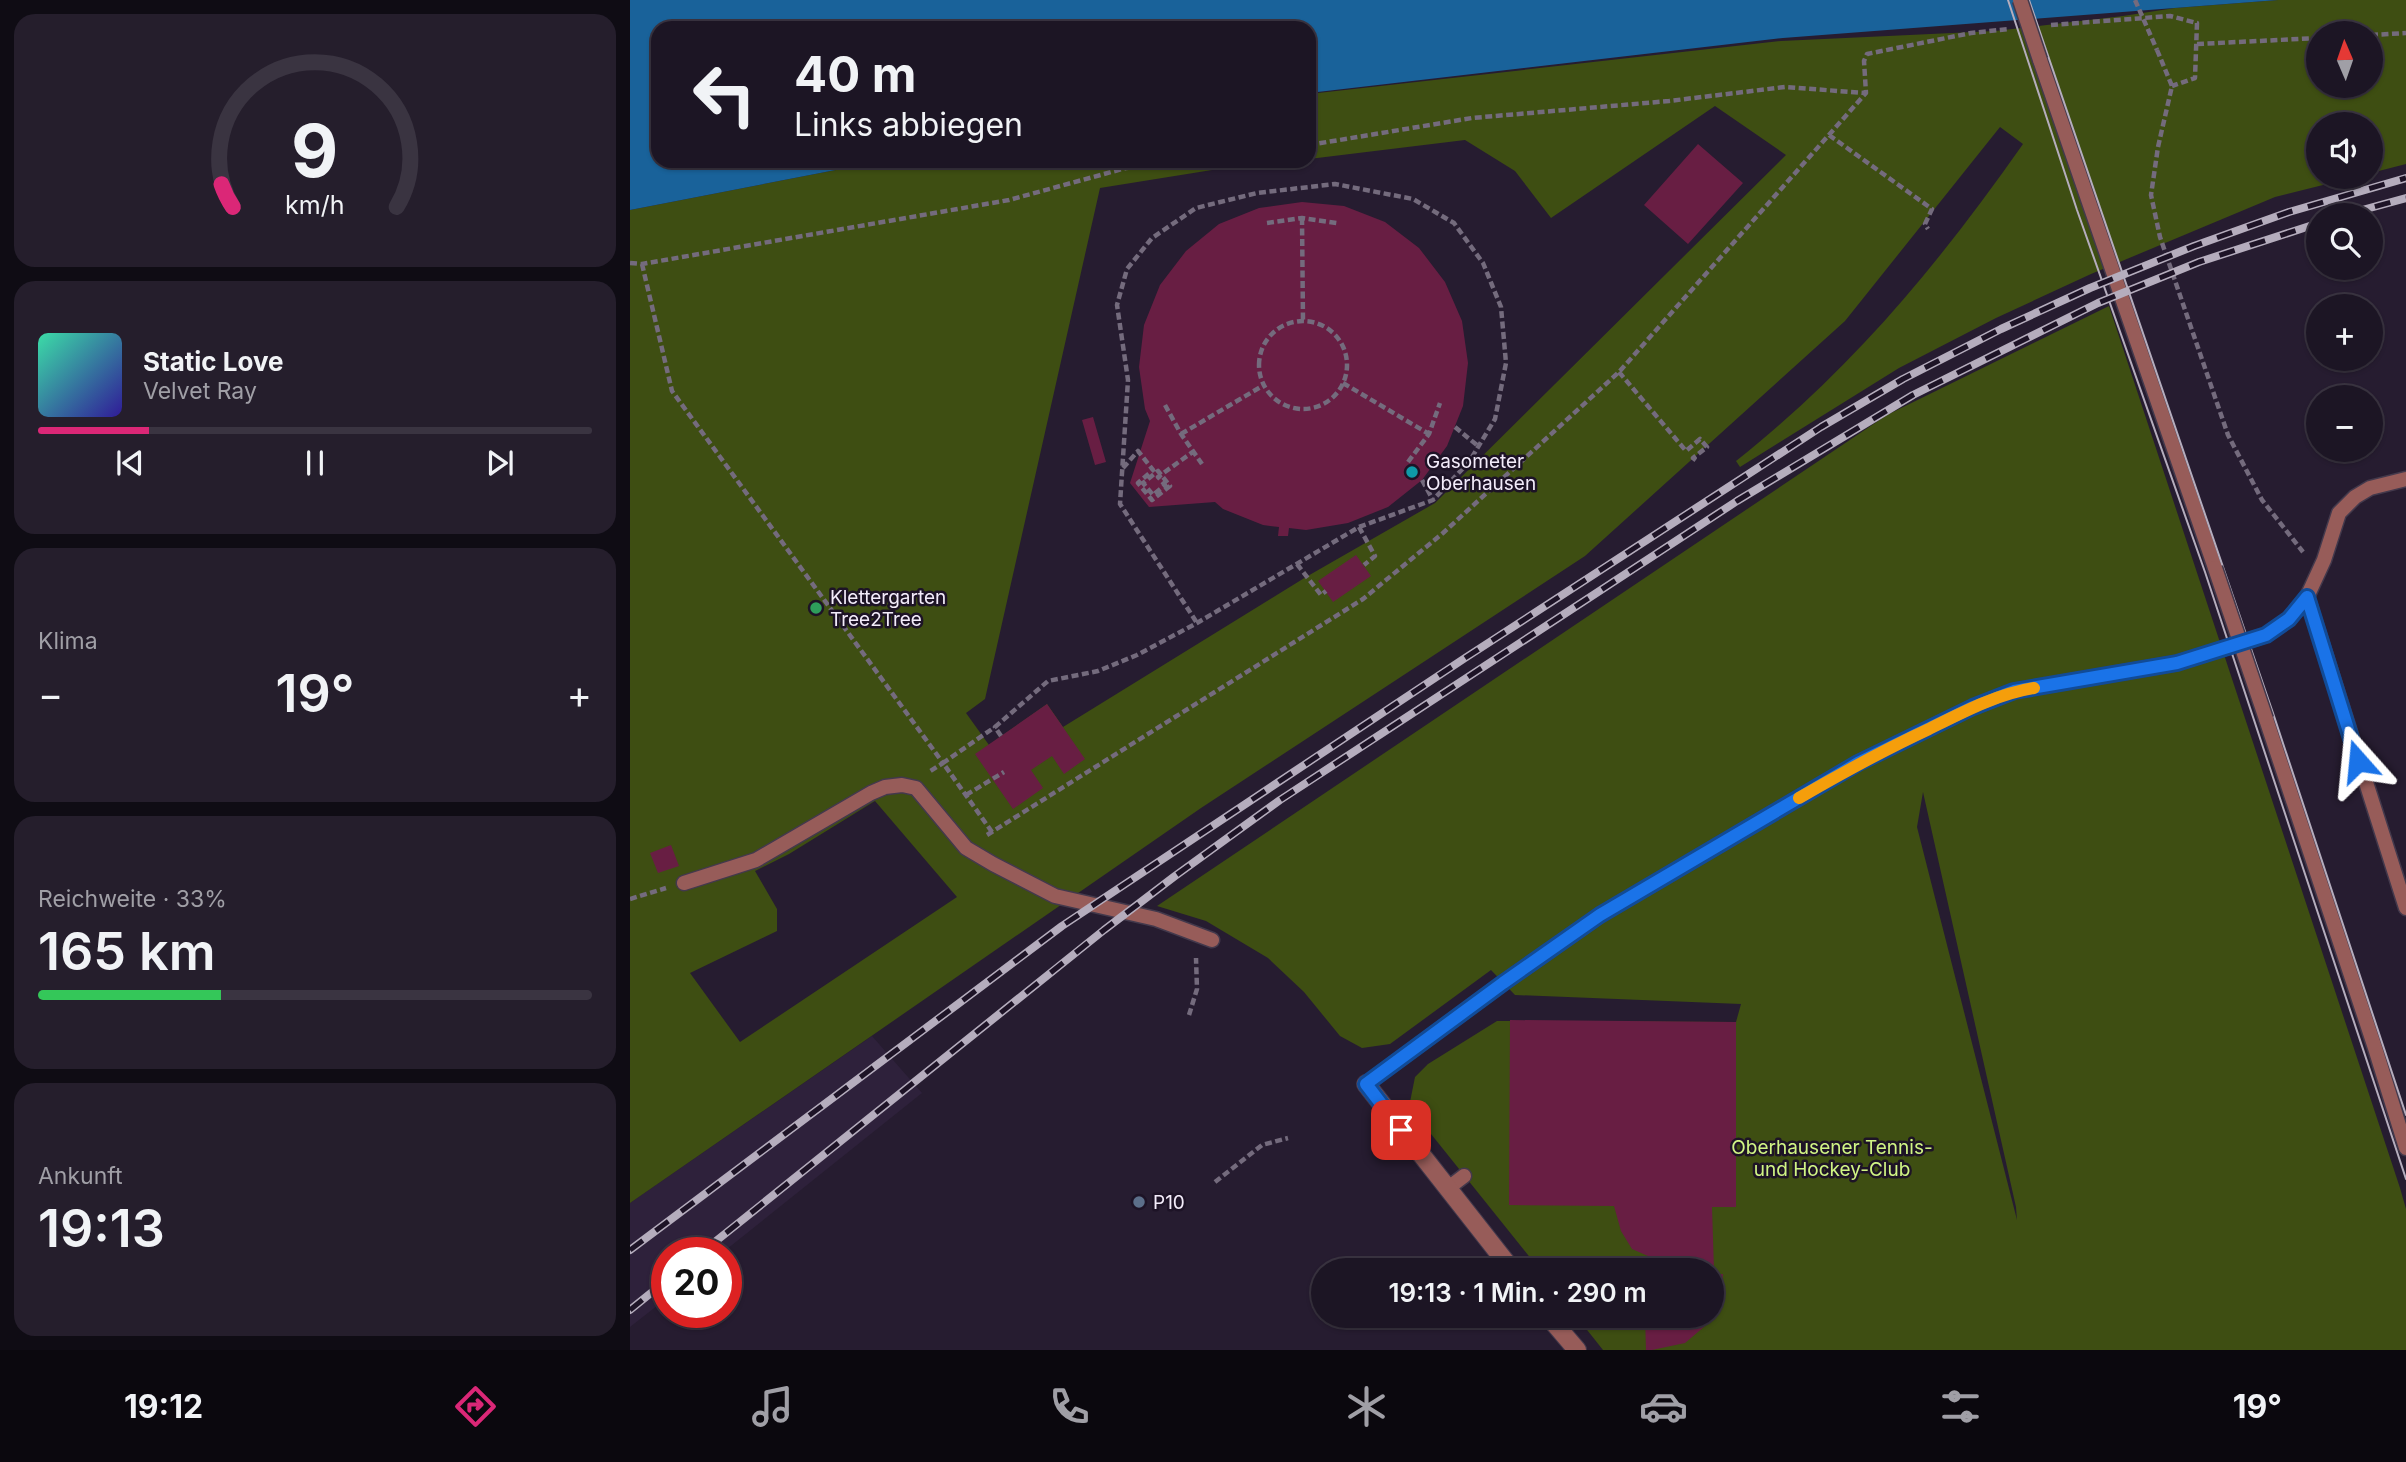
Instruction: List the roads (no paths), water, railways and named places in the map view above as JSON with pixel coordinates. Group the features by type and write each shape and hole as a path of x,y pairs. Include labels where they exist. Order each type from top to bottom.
{"street":[{"path":"1366,1084 1502,1258"},
{"path":"1558,1328 1577,1350"}],"lane":[{"path":"2020,0 2266,719 2406,1148"},
{"path":"1366,1084 1600,915 1858,763 1973,707 2014,691 2177,663 2266,635 2289,619 2307,597 2324,560 2339,513 2355,497 2371,488 2406,479"},
{"path":"2307,597 2406,908"},
{"path":"684,883 756,860 878,790 908,786 916,788 966,848 1055,896 1156,919 1212,940"},
{"path":"1447,1189 1464,1176"}],"water":[{"path":"630,0 2278,0 1783,38 1316,92 1316,21 651,21 651,168 846,168 630,210"}],"tram line":[{"path":"2008,0 2077,210 2205,572 2406,1179"},
{"path":"2029,0 2274,716 2406,1115"}],"railway":[{"path":"630,1250 1062,926 1465,658 1821,427 1903,379 2090,288 2194,246 2289,212 2406,178"},
{"path":"2383,204 2406,198"},
{"path":"721,1237 1175,876 1280,800 1737,501 1913,395 2098,303 2199,262 2306,227"},
{"path":"630,1310 651,1293"}],"place":[{"name":"Gasometer Oberhausen","path":"1412,472"},
{"name":"Klettergarten Tree2Tree","path":"816,608"},
{"name":"P10","path":"1139,1202"}],"park label":[{"name":"Oberhausener Tennis- und Hockey-Club","path":"1832,1158"}]}
